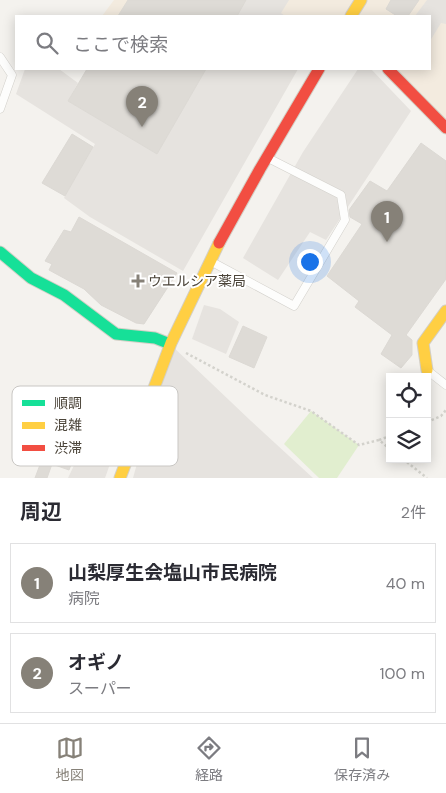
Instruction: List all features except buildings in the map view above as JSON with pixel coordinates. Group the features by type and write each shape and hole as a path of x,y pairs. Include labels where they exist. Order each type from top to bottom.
{"street":[{"path":"352,15 361,0"},
{"path":"154,386 170,344 210,261 266,158 318,70"},
{"path":"389,70 446,128"},
{"path":"0,252 31,278 64,295 116,334 155,338 170,344"},
{"path":"427,370 423,343 446,310"},
{"path":"120,478 124,466"}],"lane":[{"path":"0,57 12,75 0,109"},
{"path":"210,261 294,306 345,220 341,195 266,158"},
{"path":"427,370 446,385"}],"path":[{"path":"170,344 265,395 311,411 359,445 386,437"},
{"path":"431,420 441,416 446,410"},
{"path":"379,440 386,446"},
{"path":"408,463 427,478"}],"shaded area":[{"path":"114,0 446,0 446,128 389,70 431,70 431,15 103,15"},
{"path":"246,0 289,0 281,13 284,15 238,15"},
{"path":"427,0 446,0 446,24 441,23 431,39 431,15 416,15"},
{"path":"25,70 60,70 78,83 68,101 157,154 205,70 297,70 183,271 90,217 64,198 95,144 16,94"},
{"path":"357,70 372,70 411,111 326,240 310,232 278,280 243,258 303,152"},
{"path":"204,305 220,309 239,322 226,354 192,339"},
{"path":"170,344 313,478 133,478 136,466 178,466 178,386 158,386"},
{"path":"74,466 109,466 105,478 68,478"}],"green space":[{"path":"311,411 359,445 337,478 319,478 284,444"}],"traffic: fast":[{"path":"0,252 31,278 64,295 116,334 155,338 170,344"}],"traffic: slow":[{"path":"352,15 361,0"},
{"path":"155,386 171,343 219,243"},
{"path":"427,370 423,343 446,311"},
{"path":"120,478 125,466"}],"traffic: jam":[{"path":"219,243 318,70"},
{"path":"389,70 446,128"}],"place":[{"name":"オギノ","path":"142,127"},
{"name":"山梨厚生会塩山市民病院","path":"387,242"},
{"name":"ウエルシア薬局","path":"138,281"}]}
